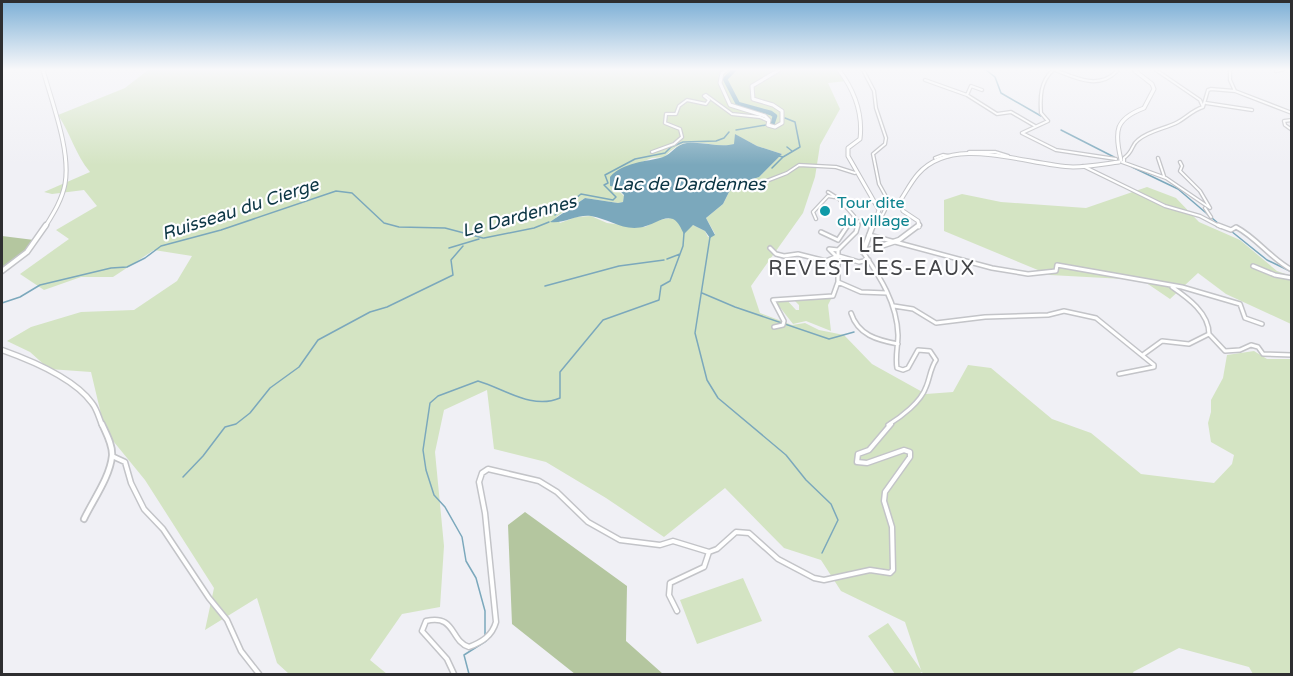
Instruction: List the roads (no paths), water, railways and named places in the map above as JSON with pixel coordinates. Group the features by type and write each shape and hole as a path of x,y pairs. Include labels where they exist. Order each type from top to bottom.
{"street":[{"path":"2,271 23,258 33,246 52,214 64,185 63,158 50,102"},
{"path":"652,152 674,144 682,137 680,129 665,123 666,114 676,114 685,102"},
{"path":"717,102 720,107 730,114 761,116 775,127 782,123 782,111 761,102"},
{"path":"728,102 730,105 765,116 769,123"},
{"path":"856,102 861,125 859,140 847,150 855,173 871,191 879,207 879,216 872,227 863,252"},
{"path":"872,227 880,220 889,202 879,184 873,154 885,144 886,138 876,102"},
{"path":"977,102 997,114 1011,112 1035,126"},
{"path":"1040,102 1041,113 1048,121 1022,133 1044,146 1068,153 1119,161 1165,178 1194,196 1205,207 1211,218"},
{"path":"1119,161 1116,140 1122,120 1126,115 1144,108 1147,102"},
{"path":"1201,102 1203,107"},
{"path":"1262,102 1292,113"},
{"path":"935,158 974,151 994,152 1055,165 1083,166 1119,161 1132,152 1135,142 1149,132 1178,122 1206,103 1252,110"},
{"path":"1292,120 1284,121 1285,125 1292,130"},
{"path":"863,252 892,242 920,226 900,206 900,201 908,186 925,167 949,155 1008,156"},
{"path":"1158,158 1165,178"},
{"path":"1180,162 1182,166 1180,171 1200,191 1210,208 1205,207"},
{"path":"746,189 787,173 799,165 839,167 855,173"},
{"path":"1083,166 1165,206 1200,216 1225,229 1231,230 1236,227 1243,230 1271,258 1292,270"},
{"path":"828,192 854,216 838,240"},
{"path":"816,219 813,210 818,204 828,196 836,197"},
{"path":"774,327 783,323 773,300 786,297 821,299 833,296 838,282 838,250 843,242 856,232 859,221"},
{"path":"821,232 843,242"},
{"path":"869,234 892,242 1018,273 1056,271 1057,265 1182,287 1240,304 1245,318 1262,324"},
{"path":"770,248 776,254 784,256 798,254 826,261 838,257"},
{"path":"838,250 829,249 833,255 838,257 859,262 869,260"},
{"path":"454,675 447,659 422,631 426,621 434,618 443,621 452,626 463,645 469,647 488,637 494,630 496,622 491,566 479,482 482,473 488,469 539,481 556,492 588,522 620,540 660,545 673,541 709,552 717,549 736,531 743,531 750,533 778,559 814,578 824,580 870,570 892,572 894,568 892,527 884,501 885,494 910,457 910,452 904,450 867,464 858,462 858,454 869,450 887,426 900,418 926,389 930,370 936,360 930,351 918,350 908,368 903,370 897,368 895,361 898,344 894,306 863,252"},
{"path":"1252,266 1275,275 1292,278"},
{"path":"838,282 844,287 863,292 888,293"},
{"path":"1170,286 1190,299 1209,325 1209,334 1225,351 1240,350 1251,345 1258,347 1263,354 1292,355"},
{"path":"894,306 913,309 936,323 985,317 1074,312 1096,318 1144,354 1154,367 1119,374"},
{"path":"851,314 855,324 871,338 898,344"},
{"path":"1144,354 1162,341 1192,343 1209,334"},
{"path":"2,350 34,362 74,387 92,403 110,441 112,456 104,480 84,519"},
{"path":"112,456 125,462 131,483 144,509 168,535 209,598 227,620 241,651 259,675"},
{"path":"676,611 669,595 670,583 704,567 709,552"}],"water":[{"name":"Lac de Dardennes","path":"735,134 757,146 782,154 759,177 736,185 729,192 723,204 706,218 715,235 710,238 705,231 693,225 684,234 677,222 669,218 638,228 624,227 591,216 550,222 585,198 623,202 624,195 616,187 610,186 610,177 621,168 663,157 683,144 734,144"}],"waterway":[{"path":"737,102 738,104 771,113 775,116 772,125"},
{"path":"1016,102 1041,116"},
{"path":"783,157 800,147 795,122 785,118"},
{"path":"736,130 766,125"},
{"path":"1061,130 1114,157"},
{"path":"555,215 581,194 613,200 616,197 604,185 608,183 605,175 635,159 665,153 671,147 683,142 716,141 724,138 729,132"},
{"path":"787,147 792,151"},
{"name":"Le Dardennes","path":"779,156 783,157"},
{"path":"772,168 783,157"},
{"path":"1132,167 1178,189 1219,224"},
{"name":"Ruisseau du Cierge","path":"2,303 20,297 40,285 111,268 127,267 145,258 161,246 221,230 336,191 352,193 384,223 399,227 445,228 483,238"},
{"name":"Le Dardennes","path":"484,238 534,228 549,222"},
{"path":"1231,231 1267,260 1292,272"},
{"path":"485,636 485,611 476,578 466,561 462,537 445,507 434,495 426,470 423,450 430,403 438,396 478,381 529,400 539,402 560,398 560,372 603,320 659,300 661,286 670,281 683,246 684,233"},
{"path":"710,237 695,333 707,380 718,398 786,455 806,480 831,504 838,520 822,553"},
{"name":"Le Dardennes","path":"449,248 479,239"},
{"path":"183,477 203,456 225,427 236,424 250,413 270,388 299,367 318,340 370,312 387,307 453,275 451,260 463,246"},
{"path":"667,259 680,254"},
{"path":"545,286 619,266 664,260"},
{"path":"702,293 735,307 829,339 854,332"},
{"path":"469,674 464,655 486,641"}],"place":[{"name":"Tour dite du village","path":"825,211"}],"district":[{"name":"LE REVEST-LES-EAUX","path":"872,256"}]}
